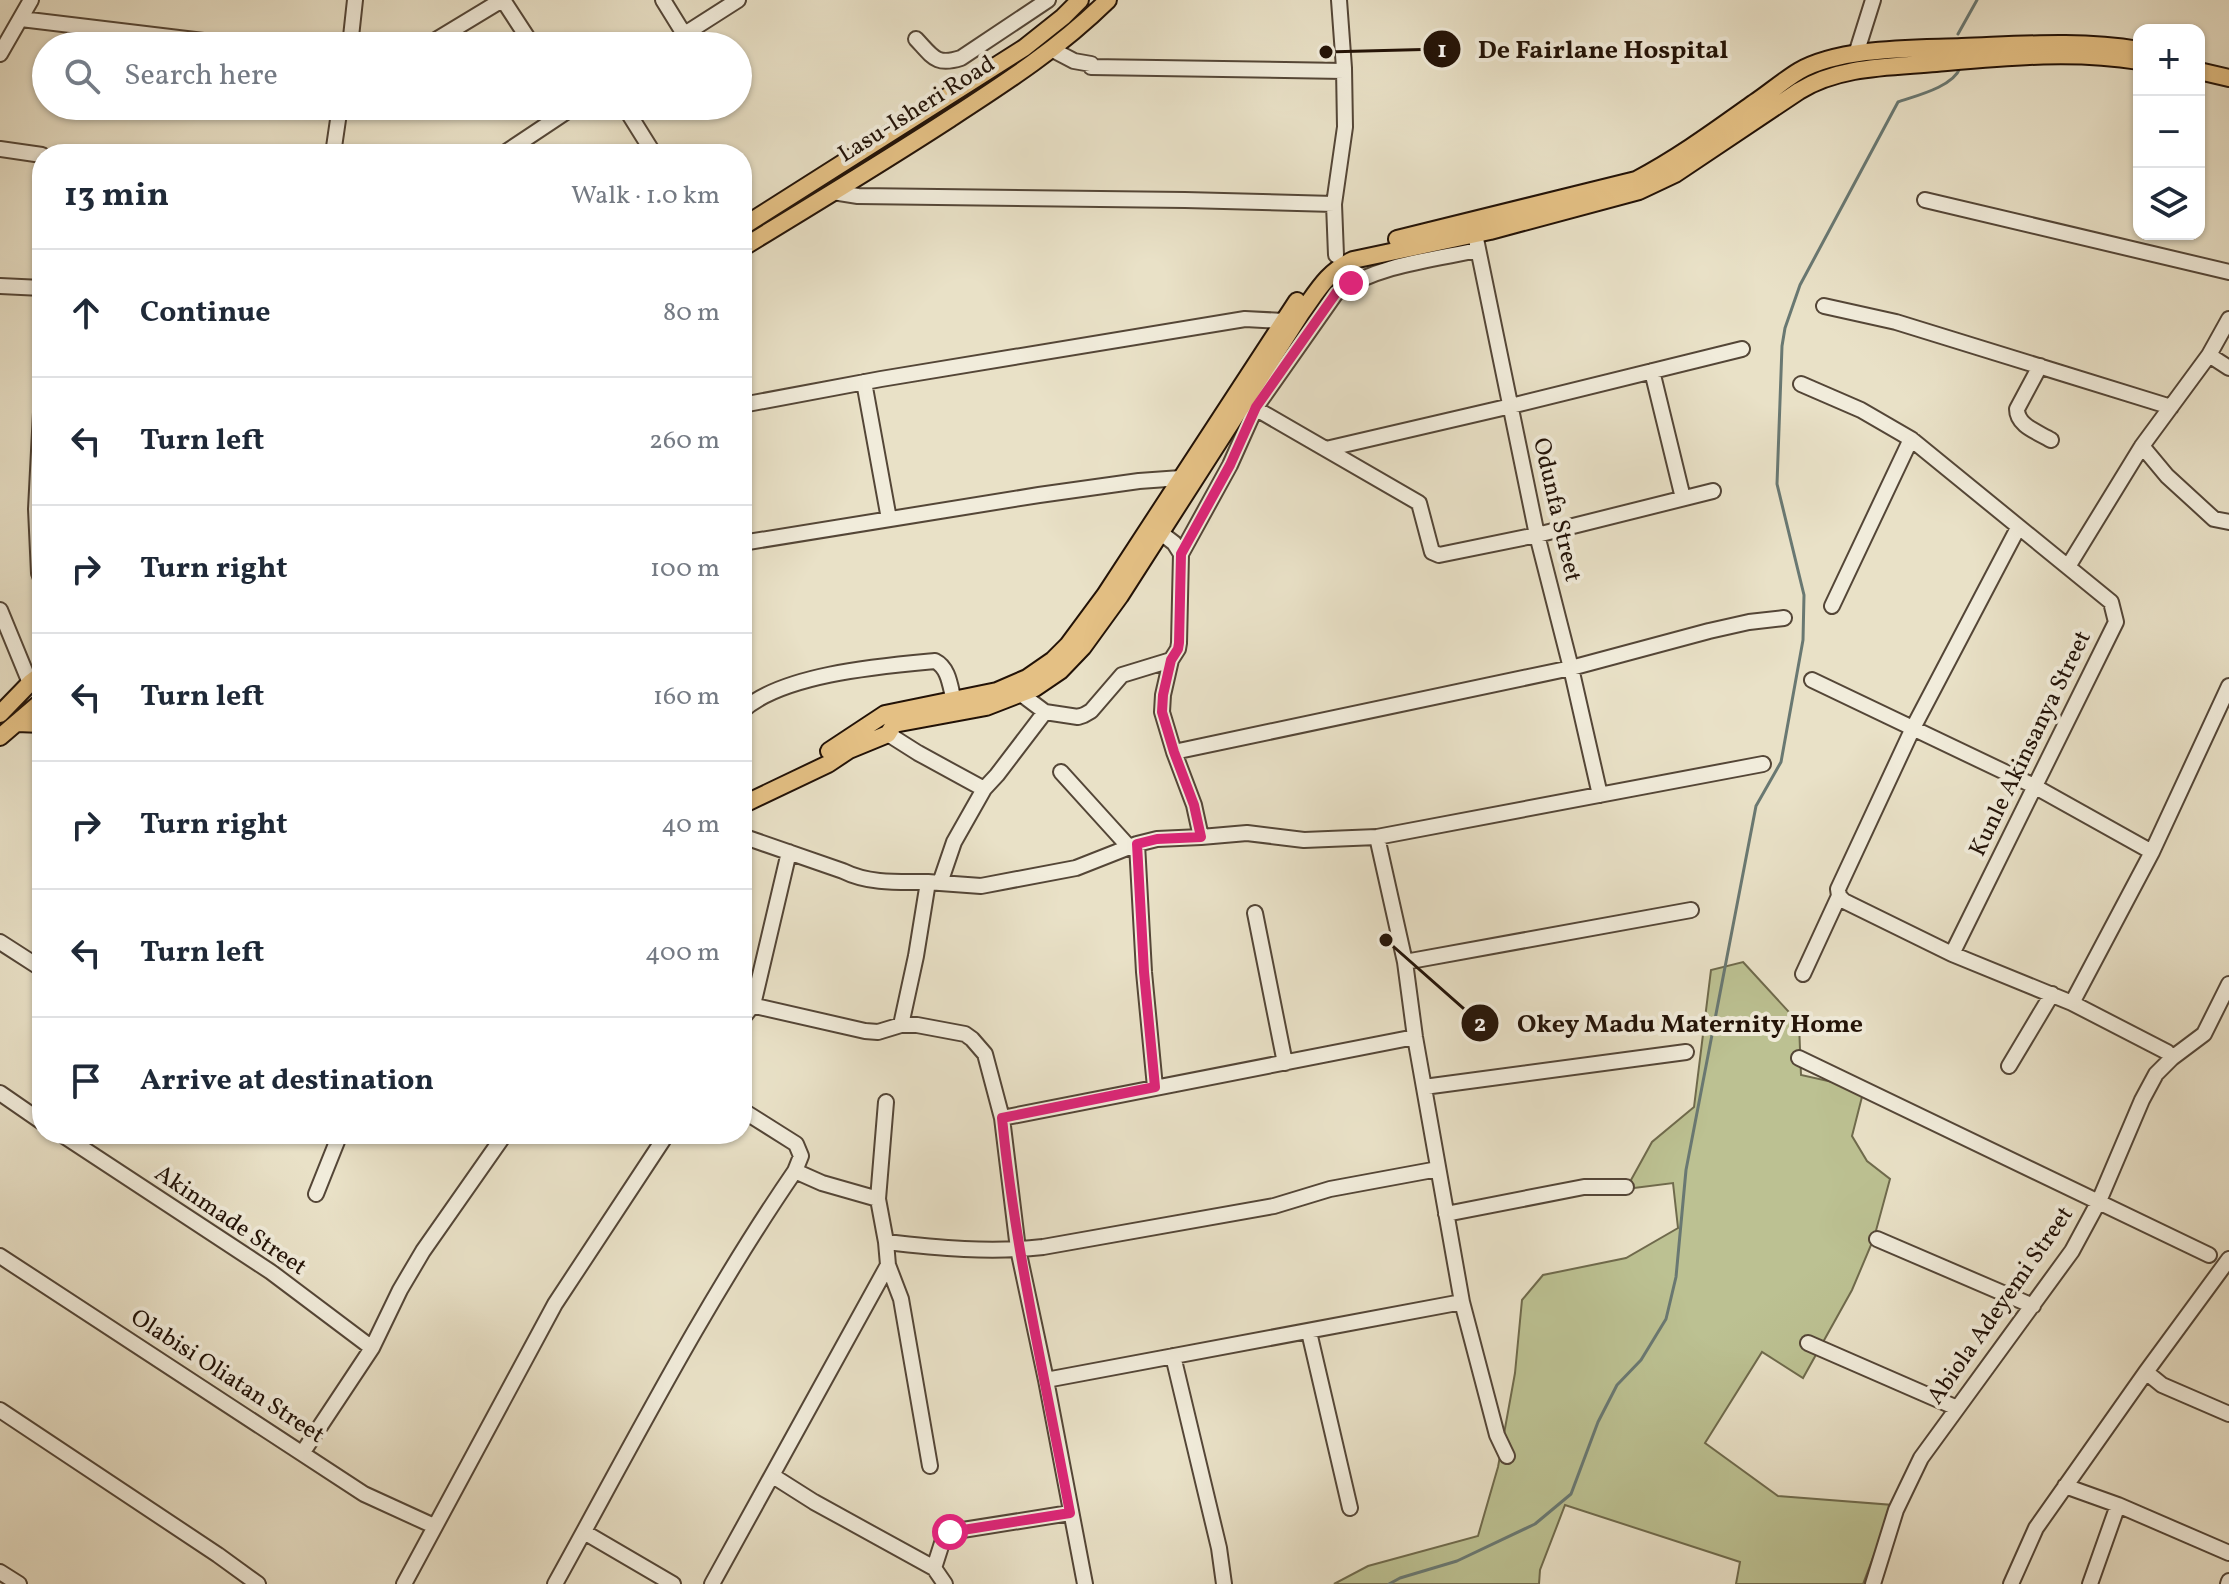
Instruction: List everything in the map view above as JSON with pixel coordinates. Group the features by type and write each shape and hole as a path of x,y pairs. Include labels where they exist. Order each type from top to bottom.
{"main road":[{"name":"Lasu-Isheri Road","path":"752,221 1024,48 1080,0"},
{"name":"Lasu-Isheri Road","path":"752,242 938,127 1053,50 1108,0"},
{"path":"752,787 822,755 885,714 981,696 1011,686 1053,660 1068,645 1185,482 1284,321 1315,275 1336,255 1636,180 1669,163 1799,71 1827,59 1908,50 2067,43 2133,49"},
{"path":"752,800 828,764 849,750 888,734 894,724 986,707 1021,694 1060,671 1083,647 1120,596 1161,533 1185,482 1251,405 1309,318 1331,273 1353,260 1476,242 1639,191 1675,174 1806,86 1832,75 2048,55 2089,55 2133,60"},
{"path":"2205,61 2229,67"},
{"path":"2205,72 2229,78"},
{"path":"0,714 32,682"},
{"path":"0,737 32,710"},
{"path":"17,723 32,724"}],"street":[{"path":"0,54 31,0"},
{"path":"352,32 355,0"},
{"path":"449,32 502,0 524,32"},
{"path":"663,0 683,32"},
{"path":"687,32 738,0"},
{"path":"916,39 936,60 947,63 961,58 1049,0 1063,17"},
{"path":"1336,255 1334,204 1345,127 1339,0"},
{"path":"1856,54 1873,0"},
{"path":"21,19 129,32"},
{"path":"1053,50 1060,56 1091,64 1091,67 1344,71 1344,68"},
{"path":"334,144 338,120"},
{"path":"518,144 553,120"},
{"path":"633,120 648,144"},
{"path":"0,149 32,154"},
{"path":"833,192 858,196 1334,204"},
{"path":"1925,200 2229,272"},
{"name":"Odunfa Street","path":"1476,242 1537,535 1600,795"},
{"path":"0,286 32,288"},
{"path":"1824,306 1896,322 2171,407"},
{"path":"752,403 1245,319 1284,321"},
{"path":"2069,565 2142,446 2209,355 2229,319"},
{"path":"1326,449 1742,349"},
{"path":"2209,355 2229,368"},
{"path":"2040,366 2017,409 2017,415 2020,422 2051,440"},
{"path":"1652,371 1683,498"},
{"path":"864,382 889,519"},
{"name":"Kunle Akinsanya Street","path":"1801,384 1861,410 1911,439 2111,602 2116,622 1952,954"},
{"path":"1201,837 1194,805 1162,712 1163,695 1171,660 1179,643 1181,554 1230,465 1251,405 1419,503 1432,552 1439,555 1537,535 1713,491"},
{"path":"1832,606 1911,439"},
{"path":"2142,446 2167,476 2214,519 2229,522"},
{"path":"752,541 1139,481 1185,482 1209,503"},
{"path":"1803,974 1839,896 1838,889 1913,728 2018,528"},
{"path":"1161,533 1174,543 1181,554"},
{"path":"0,610 32,670"},
{"path":"1174,752 1571,668 1749,622 1784,618"},
{"path":"1021,694 1045,712 1078,717 1091,711 1122,675 1171,660"},
{"path":"752,704 801,683 867,667 935,661 942,664 946,671 954,701"},
{"path":"1812,680 2034,786 2152,852"},
{"path":"2072,1003 2152,852 2229,686"},
{"path":"901,1025 934,882 984,789 1045,712"},
{"path":"888,734 984,789"},
{"path":"752,839 857,878 981,886 1076,868 1133,845 1157,839 1247,833 1304,840 1377,837 1763,764"},
{"path":"1061,772 1133,845 1155,1087"},
{"path":"1377,837 1405,962 1415,1037 1462,1302 1497,1435 1507,1456"},
{"path":"752,989 789,852"},
{"path":"1839,896 1952,954 2072,1003 2167,1052 2172,1058"},
{"path":"1405,962 1691,910"},
{"path":"1255,913 1285,1063"},
{"path":"0,942 32,963"},
{"name":"Abiola Adeyemi Street","path":"1873,1584 1896,1510 1921,1458 2072,1251 2099,1201 2156,1074 2204,1034 2229,984"},
{"path":"2009,1066 2052,994"},
{"path":"752,1005 865,1031 878,1032 901,1025 917,1025 965,1034 985,1054 1002,1118 1018,1249 1085,1584"},
{"path":"1002,1118 1415,1037"},
{"path":"1424,1087 1686,1052"},
{"path":"1799,1058 2209,1255"},
{"path":"0,1093 32,1115"},
{"path":"886,1102 878,1199 888,1265 901,1299 930,1466"},
{"path":"555,1584 717,1294 795,1171 801,1156 796,1144 752,1116"},
{"name":"Akinmade Street","path":"76,1144 271,1272 372,1348"},
{"path":"316,1194 336,1144"},
{"path":"303,1452 372,1348 409,1272 498,1144"},
{"path":"404,1584 555,1304 660,1144"},
{"path":"886,1242 1018,1249 1274,1206 1330,1189 1438,1169"},
{"path":"795,1171 831,1187 878,1199"},
{"path":"1446,1214 1584,1187 1626,1187"},
{"path":"1877,1239 2033,1306"},
{"name":"Olabisi Oliatan Street","path":"0,1256 364,1494 434,1526"},
{"path":"2011,1584 2036,1528 2229,1259"},
{"path":"712,1584 888,1265"},
{"path":"1046,1380 1462,1302"},
{"path":"1309,1332 1350,1508"},
{"path":"1808,1343 1957,1408"},
{"path":"1173,1356 1219,1548 1224,1584"},
{"path":"2146,1372 2162,1385 2229,1414"},
{"path":"0,1410 258,1584"},
{"path":"773,1476 825,1509 934,1568 945,1584"},
{"path":"2065,1486 2118,1505 2229,1553"},
{"path":"2090,1584 2118,1505"},
{"path":"934,1568 942,1543 950,1532 1070,1513"},
{"path":"584,1532 673,1584"},
{"path":"0,1572 19,1584"}],"green space":[{"path":"1743,962 1799,1023 1801,1075 1864,1089 1852,1136 1867,1161 1890,1179 1874,1238 1852,1290 1803,1378 1762,1352 1705,1443 1778,1496 1893,1505 1863,1584 1736,1584 1740,1562 1565,1505 1540,1570 1539,1584 1334,1584 1368,1566 1478,1536 1498,1467 1515,1373 1522,1300 1543,1275 1626,1258 1678,1228 1673,1183 1626,1189 1652,1142 1694,1107 1711,970"}],"waterway":[{"path":"1958,34 1977,0"},
{"path":"1389,1584 1457,1561 1535,1524 1571,1494 1598,1422 1617,1385 1641,1360 1666,1319 1676,1277 1686,1170 1756,806 1781,762 1803,640 1804,595 1777,484 1785,328 1800,285 1898,102 1942,86 1960,68"}],"place":[{"name":"De Fairlane Hospital","path":"1326,52"},
{"name":"Okey Madu Maternity Home","path":"1386,940"}],"route":[{"path":"950,1532 1070,1513 1018,1249 1002,1118 1155,1087 1141,933 1143,924 1137,844 1157,839 1201,837 1194,805 1162,712 1171,660 1179,643 1181,554 1230,465 1256,407 1336,293 1351,283"}]}
